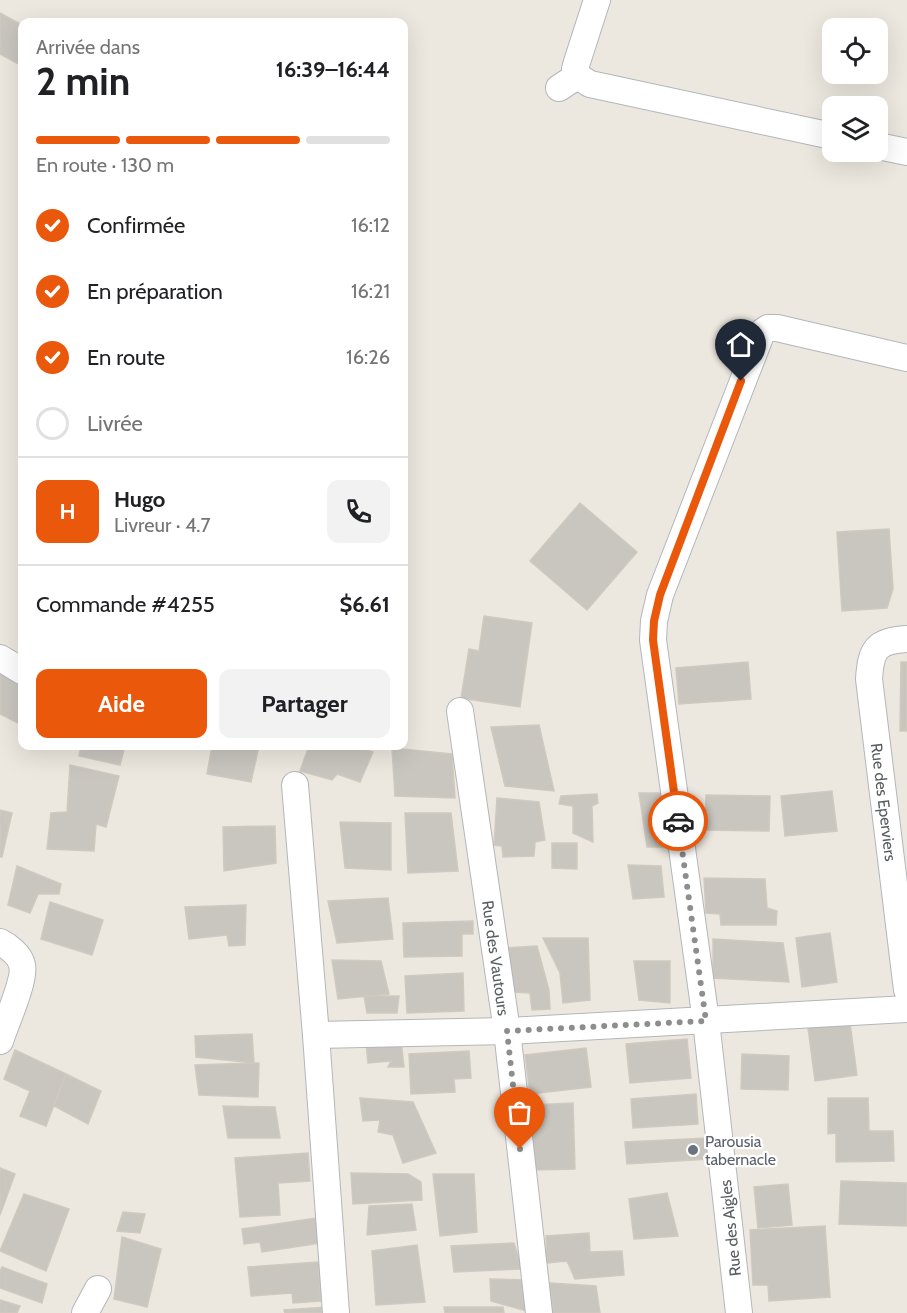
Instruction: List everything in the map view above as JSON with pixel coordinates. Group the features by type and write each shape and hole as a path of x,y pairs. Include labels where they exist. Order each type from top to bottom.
{"street":[{"path":"597,0 575,69 568,82 590,84 822,134"},
{"path":"888,148 907,152"},
{"name":"Rue des Aigles","path":"739,1313 706,1021 653,640 654,621 660,595 762,332 768,328 777,328 907,358"},
{"name":"Rue des Eperviers","path":"907,639 888,640 877,648 870,661 869,679 907,990"},
{"path":"0,658 18,669"},
{"name":"Rue des Vautours","path":"460,711 507,1031 539,1313"},
{"path":"295,785 336,1313"},
{"path":"0,942 16,954 22,964 19,986 0,1041"},
{"path":"316,1035 507,1031 907,1009"},
{"path":"85,1313 98,1289"}],"building":[{"path":"0,13 18,23 18,64 0,54"},
{"path":"580,503 637,552 587,610 530,561"},
{"path":"889,529 893,589 887,608 842,611 837,532"},
{"path":"484,616 532,623 520,707 461,698 469,649 479,651"},
{"path":"748,662 751,699 679,704 676,668"},
{"path":"901,662 907,662 907,731 900,731"},
{"path":"0,668 18,677 18,723 0,714"},
{"path":"539,725 554,791 505,786 491,727"},
{"path":"80,750 124,750 120,765 79,756"},
{"path":"211,750 258,750 251,782 207,774"},
{"path":"308,750 367,750 373,752 360,782 337,774 332,780 300,771"},
{"path":"392,750 452,754 455,798 395,796"},
{"path":"70,765 119,776 106,827 96,824 94,851 47,849 51,813 67,812"},
{"path":"832,791 837,831 785,836 781,796"},
{"path":"639,793 663,793 670,847 647,847"},
{"path":"597,794 598,803 592,806 593,842 573,833 573,806 559,804 561,796"},
{"path":"706,795 770,796 769,831 705,830"},
{"path":"497,798 539,802 545,840 535,842 534,856 503,857 502,846 494,845"},
{"path":"0,810 12,813 2,857 0,857"},
{"path":"405,813 451,813 458,871 408,873"},
{"path":"340,822 391,823 391,870 345,868"},
{"path":"275,826 276,863 224,871 223,827"},
{"path":"552,843 577,843 577,869 552,868"},
{"path":"628,865 661,866 664,897 633,899"},
{"path":"17,866 61,884 59,894 38,894 30,913 8,905"},
{"path":"704,878 765,879 767,908 777,911 776,925 721,925 720,914 706,913"},
{"path":"388,898 393,939 337,943 328,901"},
{"path":"50,902 103,920 92,955 41,939"},
{"path":"246,905 245,945 229,946 227,935 189,939 185,907"},
{"path":"473,921 473,934 462,934 462,956 404,957 403,923"},
{"path":"830,933 837,982 802,987 796,938"},
{"path":"543,938 588,938 590,1000 563,1003 560,973"},
{"path":"713,939 783,943 789,982 713,978"},
{"path":"537,946 549,990 550,1009 532,1010 530,993 512,992 506,948"},
{"path":"332,960 381,961 389,994 338,999"},
{"path":"634,961 670,961 670,1003 639,1000"},
{"path":"463,973 464,1011 407,1013 405,976"},
{"path":"364,996 399,996 397,1013 367,1013"},
{"path":"850,1023 857,1075 815,1081 808,1028"},
{"path":"252,1034 254,1063 196,1057 195,1036"},
{"path":"687,1039 691,1078 630,1083 626,1044"},
{"path":"401,1041 404,1067 388,1067 391,1061 368,1063 366,1042"},
{"path":"586,1048 591,1087 530,1094 525,1055"},
{"path":"15,1050 66,1074 46,1126 20,1116 30,1091 4,1079"},
{"path":"469,1051 471,1078 454,1079 455,1092 411,1094 409,1054"},
{"path":"742,1054 789,1056 788,1090 741,1089"},
{"path":"259,1063 258,1097 199,1095 195,1065"},
{"path":"66,1074 101,1091 88,1124 54,1106"},
{"path":"696,1094 698,1124 633,1128 631,1099"},
{"path":"360,1098 413,1102 436,1153 403,1163 393,1135 378,1132 380,1120 363,1121"},
{"path":"828,1098 868,1098 869,1131 893,1131 894,1161 836,1162 836,1133 828,1134"},
{"path":"573,1103 575,1169 533,1170 531,1105"},
{"path":"223,1106 275,1107 280,1138 228,1138"},
{"path":"708,1138 710,1159 627,1164 625,1142"},
{"path":"308,1153 310,1181 278,1183 280,1215 240,1217 235,1158"},
{"path":"0,1168 15,1174 0,1215"},
{"path":"351,1173 408,1174 421,1182 422,1200 353,1204"},
{"path":"433,1174 474,1174 477,1232 440,1236"},
{"path":"841,1181 907,1183 907,1226 839,1224"},
{"path":"788,1184 792,1225 758,1228 754,1187"},
{"path":"667,1193 678,1236 634,1239 629,1199"},
{"path":"24,1194 69,1209 46,1271 0,1251"},
{"path":"412,1204 416,1230 367,1235 369,1206"},
{"path":"123,1212 145,1214 140,1233 117,1231"},
{"path":"316,1218 320,1243 262,1252 260,1242 244,1244 242,1229"},
{"path":"825,1226 830,1297 769,1301 768,1285 753,1285 750,1230"},
{"path":"589,1233 590,1252 622,1251 624,1275 575,1279 567,1261 547,1263 546,1236"},
{"path":"122,1237 161,1249 147,1307 114,1299"},
{"path":"514,1243 522,1269 454,1272 451,1246"},
{"path":"417,1245 425,1302 376,1305 372,1251"},
{"path":"318,1262 321,1301 293,1303 292,1293 251,1296 248,1267"},
{"path":"2,1267 47,1284 42,1303 0,1288"},
{"path":"490,1279 525,1280 530,1312 491,1301"},
{"path":"550,1283 596,1286 600,1313 553,1313"},
{"path":"0,1300 20,1306 17,1313 0,1313"},
{"path":"328,1307 329,1313 285,1313 284,1310"},
{"path":"444,1307 503,1307 504,1313 445,1313"}],"way so far":[{"path":"520,1149 507,1031 706,1021 678,821"}],"place":[{"name":"Parousia tabernacle","path":"693,1150"}],"route":[{"path":"678,821 653,640 654,621 660,595 741,381"}]}
